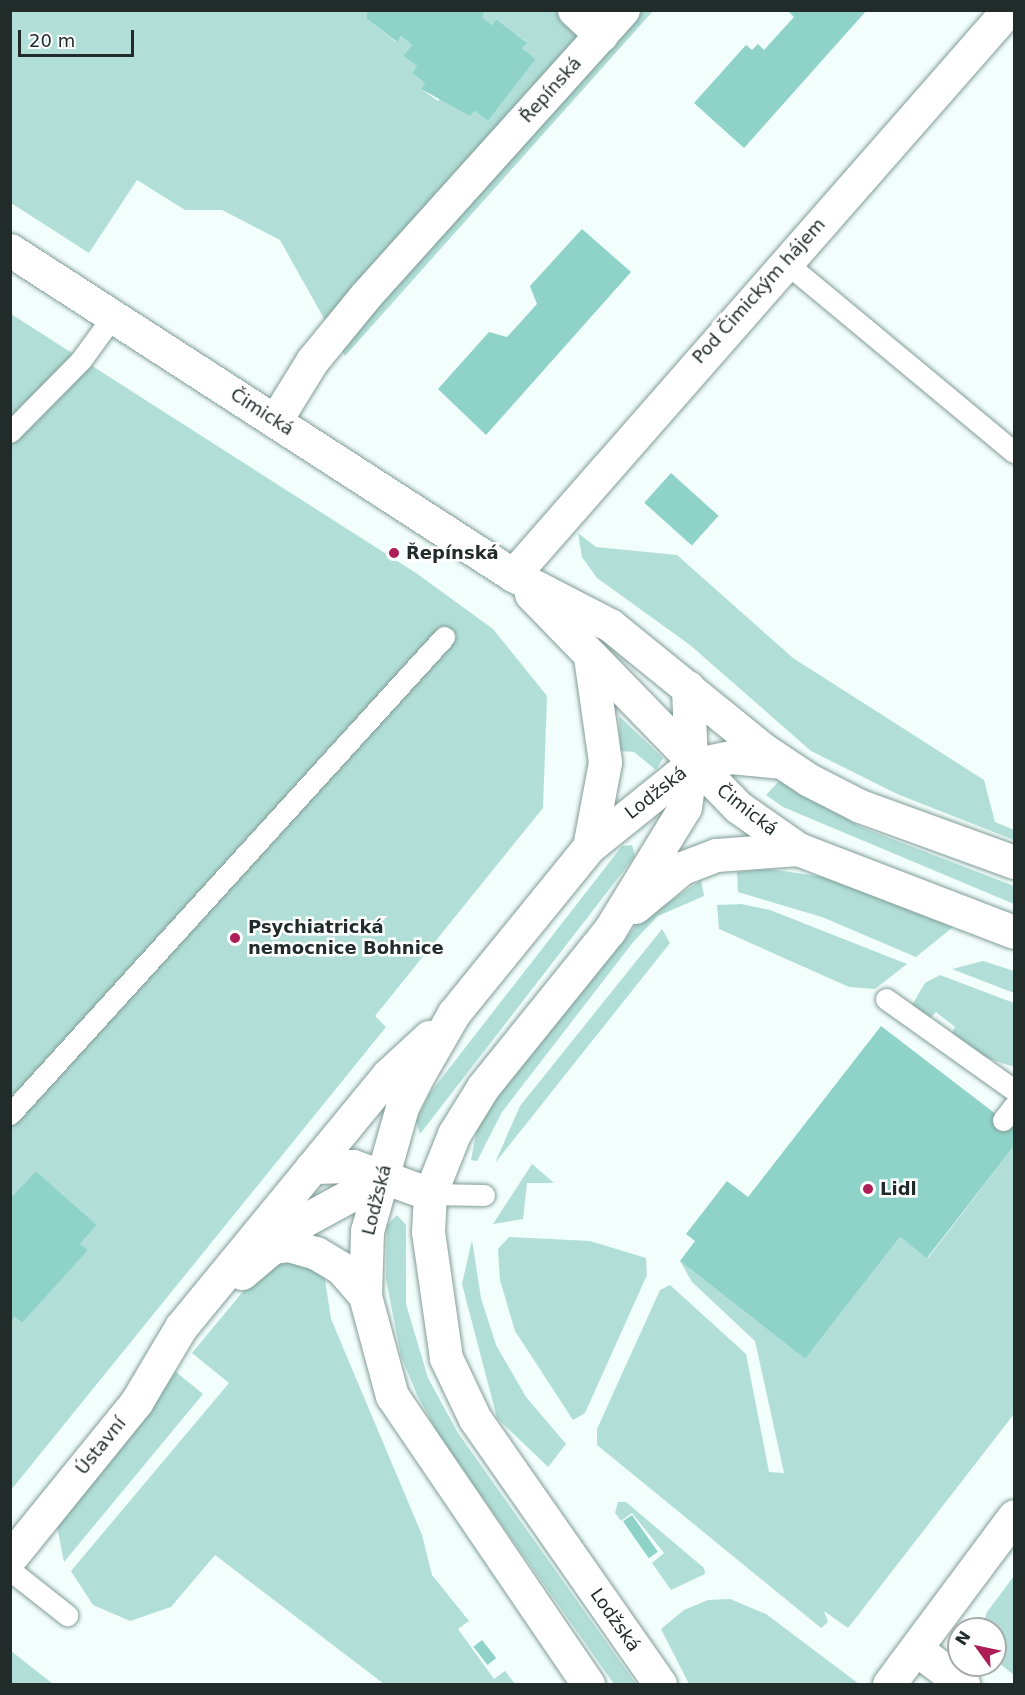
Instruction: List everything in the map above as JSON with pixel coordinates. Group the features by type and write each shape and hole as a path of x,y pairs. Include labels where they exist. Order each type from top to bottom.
{"street":[{"path":"574,10 601,35"},
{"name":"Řepínská","path":"275,421 312,361 366,295 623,10"},
{"name":"Pod Čimickým hájem","path":"513,575 1008,10"},
{"name":"Čimická","path":"10,250 513,575 610,625 780,762 860,806 1014,862"},
{"name":"Čimická","path":"513,575 691,765 738,807 798,849 1014,932"},
{"path":"589,847 605,762 590,657"},
{"name":"Lodžská","path":"660,1684 475,1419 446,1358 430,1275 430,1194 454,1134 483,1087 609,931 684,807 691,765 688,687"},
{"name":"Lodžská","path":"588,1684 392,1396 364,1296 367,1231 402,1107 454,1013 589,847 691,765 731,757 780,762"},
{"name":"Lodžská","path":"609,931 682,868 716,855 798,849"},
{"path":"181,1327 388,1075 454,1013"},
{"path":"312,1167 353,1166 430,1194"},
{"path":"181,1327 303,1221 382,1178"},
{"path":"272,1246 288,1245 316,1253 341,1268 364,1296"},
{"name":"Ústavní","path":"10,1558 137,1401 181,1327"},
{"path":"889,1684 1014,1516"},
{"path":"916,1649 963,1684"}],"lane":[{"path":"785,262 1014,452"},
{"path":"10,432 81,360 113,316"},
{"path":"10,1114 444,637"},
{"path":"886,999 1014,1090"},
{"path":"430,1194 484,1195"},
{"path":"10,1570 67,1615"}],"green space":[{"path":"10,11 367,11 367,19 396,42 401,36 412,45 403,56 417,66 412,73 425,83 421,89 438,101 442,96 470,116 475,111 488,121 536,59 522,48 526,42 496,19 492,25 482,17 486,11 653,11 345,356 280,240 222,210 185,210 137,180 89,253 11,203"},
{"name":"Psychiatrická nemocnice Bohnice","path":"11,314 416,573 493,629 547,696 543,808 375,1016 386,1027 11,1490 11,1323 15,1317 22,1323 87,1250 80,1244 97,1225 36,1171 11,1199"},
{"path":"578,533 596,547 677,555 793,658 984,780 995,822 1014,830 1014,840 897,794 811,751 690,645 597,578 582,557"},
{"path":"619,716 663,758 656,770 634,752 620,751"},
{"path":"779,781 861,827 1014,886 1014,904 783,807 766,795"},
{"path":"632,845 635,856 420,1134 416,1121 430,1093 622,846"},
{"path":"769,869 825,877 953,927 916,957 822,917 738,892 737,872"},
{"path":"701,880 704,896 658,916 634,941 502,1112 477,1161 471,1160 477,1128 502,1091 638,923"},
{"path":"741,904 770,910 907,964 875,989 849,987 719,929 717,905"},
{"path":"662,929 670,943 495,1163 520,1106"},
{"path":"983,961 1014,971 1014,993 952,969"},
{"path":"940,975 1014,1003 1014,1067 978,1055 951,1035 955,1027 936,1012 929,1019 912,1005 925,983"},
{"path":"1014,1146 1014,1414 848,1628 824,1611 828,1622 821,1628 597,1445 597,1429 660,1290 670,1285 746,1354 769,1472 784,1473 755,1341 692,1282 680,1261 805,1359 900,1237 928,1258"},
{"path":"532,1164 554,1183 527,1183 523,1219 493,1224"},
{"path":"397,1215 406,1225 406,1304 428,1378 458,1433 636,1684 614,1684 440,1437 417,1395 401,1356 386,1279 387,1225"},
{"path":"509,1237 590,1241 646,1258 647,1275 585,1413 573,1420 515,1331 500,1280 498,1249"},
{"path":"472,1240 481,1298 496,1345 526,1397 566,1444 548,1467 497,1418 462,1284"},
{"path":"283,1261 303,1262 324,1273 331,1319 422,1535 432,1575 469,1621 458,1629 494,1679 505,1671 515,1684 384,1684 215,1555 171,1607 130,1621 93,1605 71,1571 229,1383 192,1353 259,1272"},
{"path":"176,1372 203,1394 64,1562 56,1521"},
{"path":"618,1502 626,1502 704,1568 705,1574 671,1590 652,1563 664,1553 632,1513 621,1521 615,1513"},
{"path":"1014,1576 1014,1675 1007,1669 1007,1617 985,1617"},
{"path":"730,1599 766,1614 859,1684 689,1684 661,1629 684,1610 708,1600"},
{"path":"11,1651 53,1684 11,1684"}],"building":[{"path":"367,10 486,10 482,17 492,25 496,19 527,43 522,48 536,59 488,121 475,111 470,116 421,89 425,83 412,73 417,66 403,56 412,45 401,36 397,42 367,19"},
{"path":"787,10 867,10 744,148 694,103 746,45 752,50 758,44 764,50 794,17"},
{"path":"582,229 631,272 486,435 438,389 489,332 507,337 537,304 530,286"},
{"path":"671,473 719,516 692,546 644,503"},
{"name":"Lidl","path":"881,1026 1014,1128 1014,1146 927,1258 900,1237 805,1359 680,1261 695,1241 686,1234 727,1181 748,1197"},
{"path":"36,1171 97,1225 80,1244 88,1250 22,1323 15,1317 10,1323 10,1199"},
{"path":"632,1515 658,1552 649,1558 623,1521"},
{"path":"482,1640 496,1658 487,1665 473,1647"}],"place":[{"name":"Řepínská","path":"394,553"},
{"name":"Psychiatrická nemocnice Bohnice","path":"235,938"},
{"name":"Lidl","path":"868,1189"}]}
